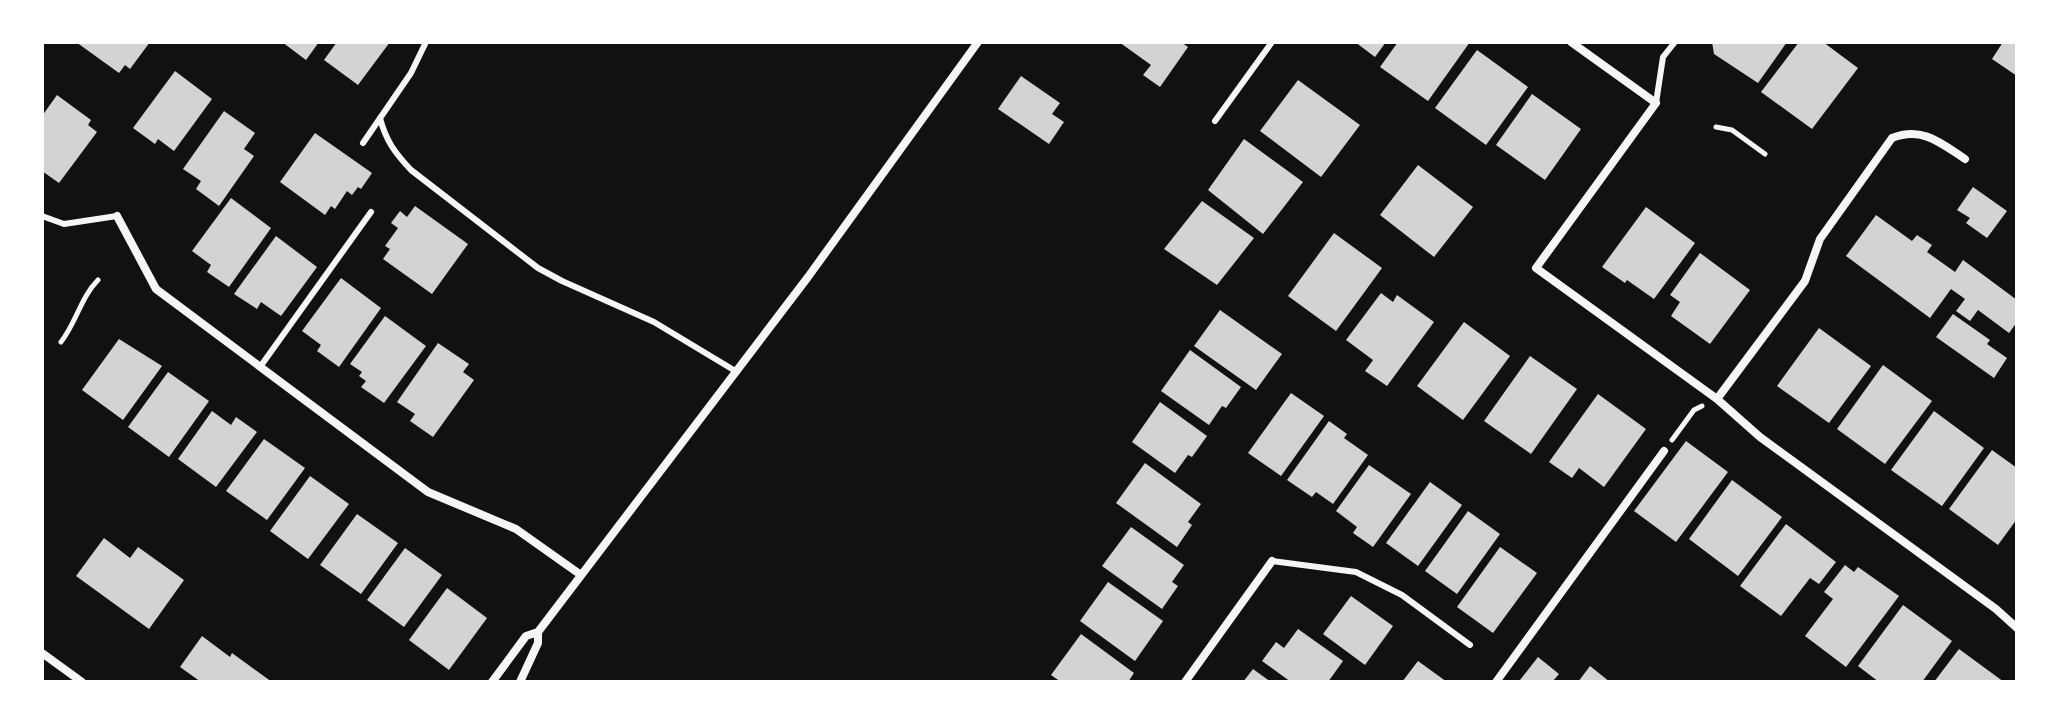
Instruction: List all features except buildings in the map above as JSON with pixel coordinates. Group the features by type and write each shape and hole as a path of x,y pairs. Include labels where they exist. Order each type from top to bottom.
{"street":[{"path":"492,682 526,636 538,632 737,372 978,42"},
{"path":"1571,42 1656,103 1536,268 1717,399 1760,437 1996,609 2017,628"},
{"path":"1717,399 1805,281 1820,239 1892,138 1911,132 1922,133 1965,159"},
{"path":"117,216 156,289 428,492 516,529 581,575"},
{"path":"1496,682 1664,451"},
{"path":"1185,682 1272,561"},
{"path":"520,682 538,643 538,632"},
{"path":"42,653 82,682"}],"lane":[{"path":"363,143 411,73 426,42"},
{"path":"1215,121 1272,42"},
{"path":"1656,103 1663,57 1675,42"},
{"path":"380,118 393,152 411,170 538,268 654,322 737,372"},
{"path":"260,367 371,212"},
{"path":"42,216 64,224 117,216"},
{"path":"1272,561 1356,572 1402,595 1470,645"}],"path":[{"path":"1716,127 1732,130 1765,154"},
{"path":"61,342 98,280"},
{"path":"1664,451 1694,410 1717,399"}]}
